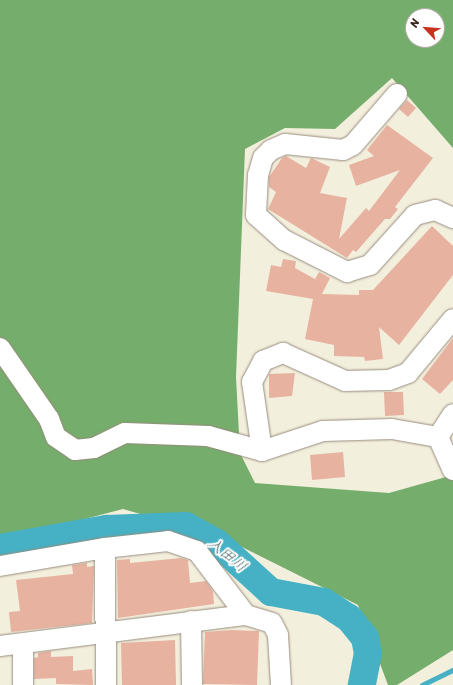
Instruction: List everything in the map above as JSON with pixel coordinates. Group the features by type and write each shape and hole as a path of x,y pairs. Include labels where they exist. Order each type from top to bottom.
{"street":[{"path":"397,94 353,145 342,150 285,144 271,150 263,158 258,175 256,215 284,240 337,270 347,272 370,265 415,215 435,210 453,218"},
{"path":"262,451 252,382 263,361 283,353 345,381 389,380 408,372 453,319"},
{"path":"0,348 49,419 56,437 75,450 94,448 125,433 208,436 262,451 323,430 392,429 438,437"},
{"path":"438,437 453,414"},
{"path":"438,437 453,470"},
{"path":"0,566 105,548 168,541 197,551 246,615"},
{"path":"105,548 106,685"},
{"path":"0,646 246,615 272,623 278,635 281,685"},
{"path":"191,621 192,685"},
{"path":"23,644 23,685"}],"green space":[{"path":"0,0 453,0 453,148 392,78 335,129 285,128 245,149 236,377 240,453 255,483 389,493 453,475 453,650 397,685 388,685 358,605 224,538 123,509 0,541"}],"building":[{"path":"407,100 416,108 408,117 399,109"},
{"path":"387,125 433,158 395,207 398,209 390,219 385,219 356,252 353,250 347,258 268,209 276,192 269,187 269,177 282,158 286,156 306,168 311,158 330,167 320,193 347,198 339,239 366,208 369,211 400,170 356,186 349,165 374,156 367,150"},
{"path":"432,226 453,246 453,275 399,345 379,327 383,359 365,361 364,357 334,356 334,345 305,339 313,299 266,291 271,265 281,267 283,259 296,261 295,268 315,279 319,272 330,278 322,294 359,295 359,290 373,290"},
{"path":"453,338 453,380 440,394 422,379"},
{"path":"295,373 292,396 269,398 269,374"},
{"path":"384,392 403,392 404,415 385,416"},
{"path":"343,452 345,477 312,480 310,455"},
{"path":"181,558 188,560 190,583 206,581 213,591 214,604 118,618 117,560 130,559 130,563"},
{"path":"87,563 87,567 94,566 92,623 11,632 9,612 20,611 16,580 73,574 72,565"},
{"path":"232,630 259,631 257,685 203,684 205,632"},
{"path":"175,640 176,685 122,685 121,643"},
{"path":"51,651 51,657 73,656 73,671 92,669 93,685 56,684 56,678 34,679 34,658 38,657 38,653"}],"waterway":[{"name":"入田川","path":"0,548 107,529 186,526 217,543 271,592 324,602 349,618 365,638 368,653 362,685"},
{"path":"422,685 453,670"}]}
